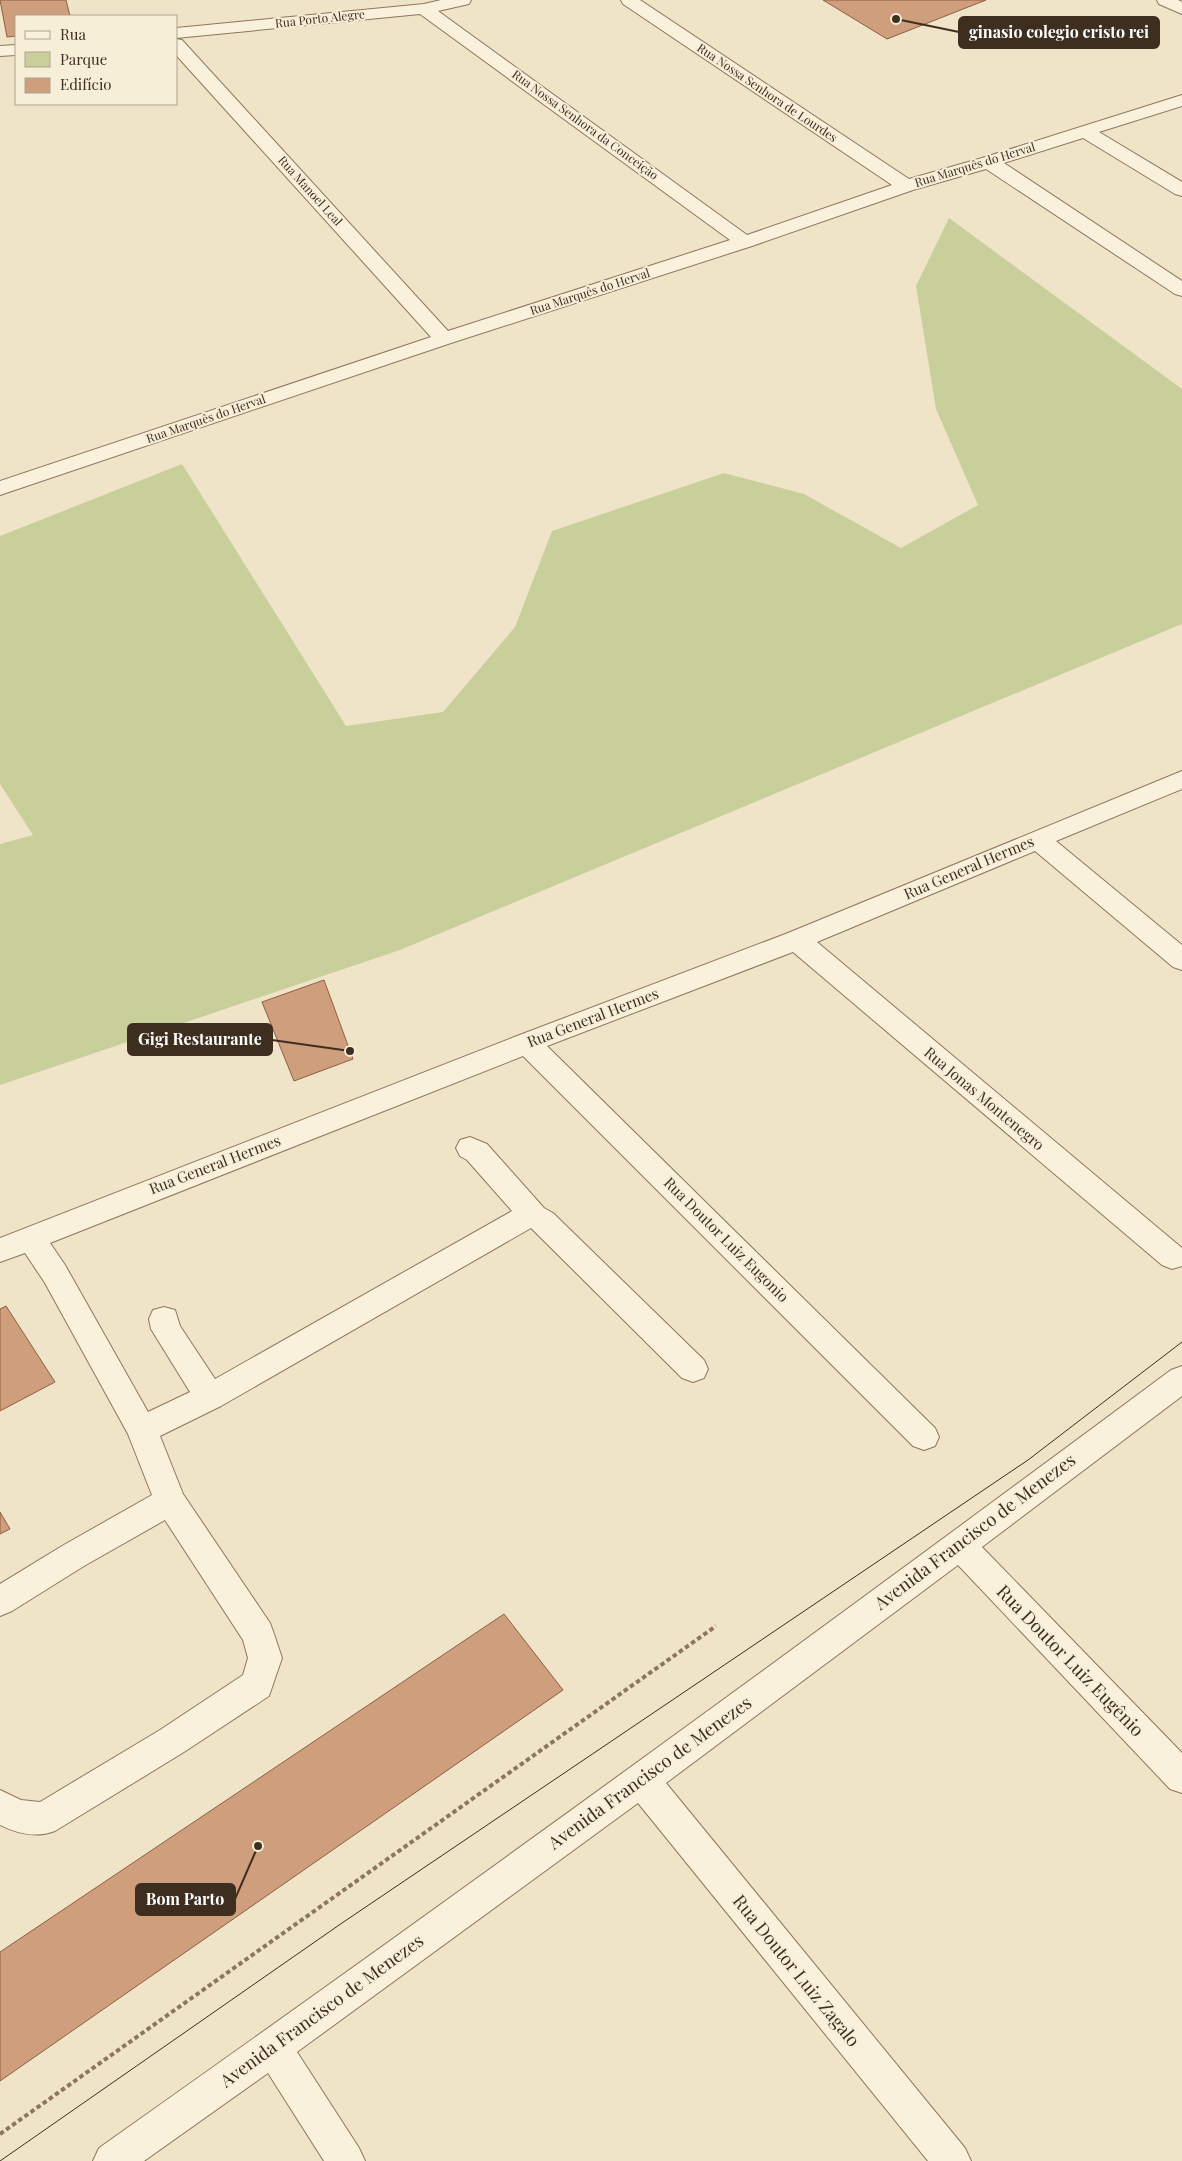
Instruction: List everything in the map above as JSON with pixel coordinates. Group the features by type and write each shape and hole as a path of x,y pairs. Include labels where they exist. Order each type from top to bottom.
{"street":[{"name":"Rua Porto Alegre","path":"178,33 393,6 424,9 463,0"},
{"name":"Rua Nossa Senhora de Lourdes","path":"629,0 906,186"},
{"path":"1165,0 1182,9"},
{"name":"Rua Nossa Senhora da Conceição","path":"424,9 745,242"},
{"name":"Rua Manoel Leal","path":"178,46 444,339"},
{"path":"0,51 15,50"},
{"name":"Rua Marquês do Herval","path":"0,488 444,339 745,242 906,186 989,162 1182,100"},
{"path":"1084,132 1182,190"},
{"path":"989,162 1182,290"},
{"name":"Rua General Hermes","path":"0,1250 527,1043 796,940 1182,779"},
{"path":"1037,839 1182,960"},
{"name":"Rua Jonas Montenegro","path":"796,940 1172,1257"},
{"name":"Rua Doutor Luiz Eugonio","path":"527,1043 924,1437"},
{"path":"470,1148 477,1152 534,1216 543,1221 693,1369"},
{"path":"142,1430 210,1397 524,1218 534,1216"},
{"path":"0,1808 18,1816 43,1818 172,1741 257,1685 266,1658 258,1634 170,1501 142,1430 55,1274 31,1238"},
{"path":"164,1319 166,1329 210,1397"},
{"name":"Avenida Francisco de Menezes","path":"112,2161 272,2048 641,1780 1182,1379"},
{"path":"0,1601 73,1556 170,1501"},
{"name":"Rua Doutor Luiz Eugênio","path":"959,1545 1182,1778"},
{"name":"Rua Doutor Luiz Zagalo","path":"641,1780 952,2161"},
{"path":"272,2048 346,2161"}],"path":[{"path":"0,2134 716,1626"}],"green space":[{"path":"949,218 1182,389 1182,624 400,950 0,1085 0,844 33,835 0,784 0,536 182,464 346,726 443,712 515,627 552,531 724,473 804,494 901,548 978,505 936,409 916,286"}],"building":[{"path":"0,0 66,0 70,15 15,15 15,36 7,37"},
{"path":"823,0 986,0 887,39"},
{"path":"324,980 353,1059 294,1081 262,1002"},
{"path":"6,1306 55,1382 0,1411 0,1309"},
{"path":"0,1512 10,1529 0,1534"},
{"path":"504,1614 563,1690 0,2081 0,1952"}],"tram line":[{"path":"0,2161 342,1923 1028,1460 1182,1342"}],"place":[{"name":"ginasio colegio cristo rei","path":"896,19"},
{"name":"Gigi Restaurante","path":"350,1051"},
{"name":"Bom Parto","path":"258,1846"}]}
